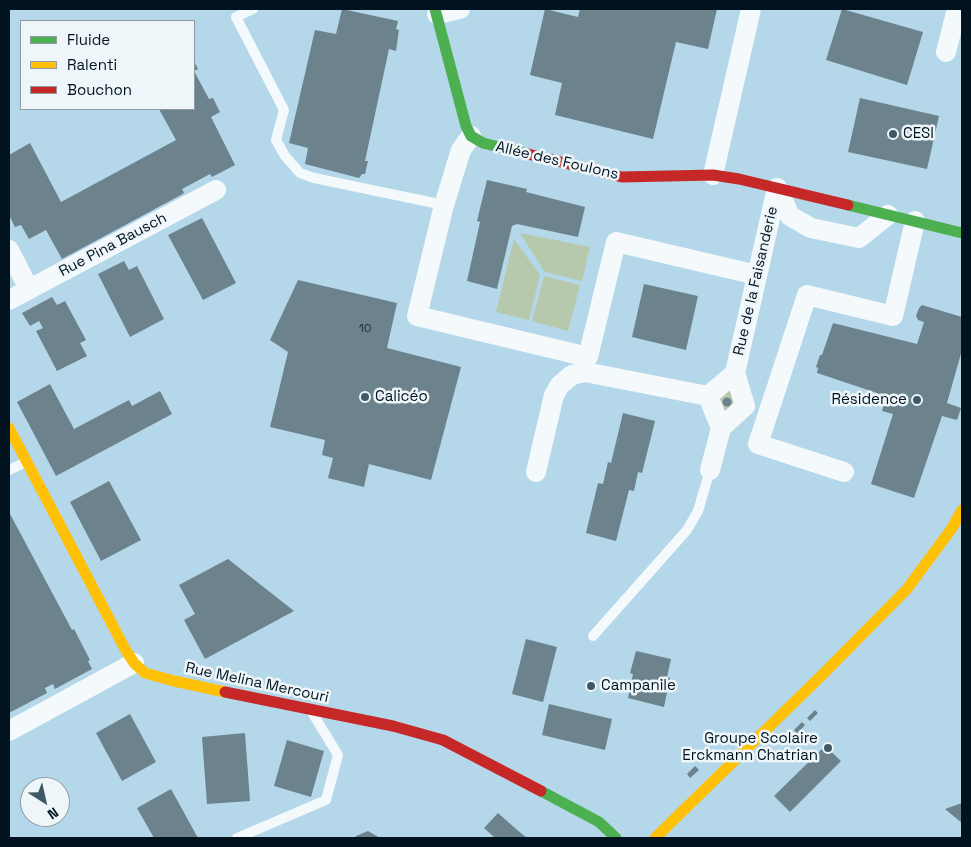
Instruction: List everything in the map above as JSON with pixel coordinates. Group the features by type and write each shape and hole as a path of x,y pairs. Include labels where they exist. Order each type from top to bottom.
{"street":[{"path":"460,9 436,11 466,126 471,136 461,150 444,205 417,316 708,396"},
{"path":"712,175 751,9"},
{"path":"946,52 957,9"},
{"name":"Allée des Foulons","path":"471,136 483,143 622,177 712,175 777,188 962,233"},
{"path":"777,188 790,216 811,228 859,238 888,215"},
{"name":"Rue de la Faisanderie","path":"735,374 777,188"},
{"name":"Rue Pina Bausch","path":"9,300 216,190"},
{"path":"844,472 758,444 807,295 893,316 915,221"},
{"path":"536,472 554,395 560,385 587,364 616,242 757,275"},
{"path":"9,250 30,289"},
{"path":"708,396 735,374 745,406 721,428 710,470"},
{"path":"708,396 721,428"},
{"name":"Rue Melina Mercouri","path":"9,428 134,663 145,673 393,726 443,740 599,822 616,838"},
{"path":"655,838 792,705 907,589 952,528 962,510"},
{"path":"9,731 134,663"}],"lane":[{"path":"253,9 236,17 284,110 276,140 285,156 300,172 314,178 444,205"},
{"path":"9,470 26,462"},
{"path":"593,636 687,530 698,511 710,470"},
{"path":"237,838 326,800 338,755 310,709"}],"green space":[{"path":"520,233 590,247 582,281 545,272"},
{"path":"514,239 540,275 529,320 496,312"},
{"path":"544,276 580,285 568,331 532,321"},
{"path":"732,391 735,407 725,414 718,402 721,396"}],"building":[{"path":"342,9 398,21 396,29 399,30 396,51 389,49 365,161 368,161 365,174 362,174 359,178 305,164 308,148 289,143 315,30 336,34"},
{"path":"545,9 578,17 580,9 717,9 708,49 676,42 653,139 555,115 562,83 530,75"},
{"path":"842,9 923,32 907,85 826,60"},
{"path":"195,73 209,99 213,98 220,112 211,117 235,165 212,177 210,174 182,189 184,193 181,195 62,259 46,230 29,239 21,225 15,227 9,215 9,155 30,143 61,202 176,140 160,110 195,110"},
{"name":"CESI","path":"860,98 939,116 927,169 848,152"},
{"path":"487,180 527,189 526,192 585,207 578,237 517,224 512,226 497,289 467,281 480,222 477,221"},
{"path":"202,218 236,283 203,300 168,235"},
{"path":"124,261 129,270 137,266 164,319 130,337 98,274"},
{"name":"Calicéo","path":"298,280 397,303 387,348 461,367 431,480 369,464 364,487 328,478 333,458 322,455 325,440 270,427 288,352 270,340"},
{"path":"644,284 698,296 686,350 632,337"},
{"path":"52,297 57,305 65,301 86,340 80,343 87,356 57,371 36,331 43,328 39,321 30,326 22,313"},
{"name":"Résidence","path":"922,305 962,317 962,350 947,403 961,408 957,420 942,416 914,498 871,484 893,414 882,411 886,396 817,373 818,368 816,367 833,323 917,344 924,322 918,320 916,316"},
{"path":"50,384 74,429 129,400 132,406 160,391 172,414 56,476 17,402"},
{"path":"727,397 732,402 727,407 722,402"},
{"path":"623,413 655,421 642,473 638,472 634,491 629,490 616,541 586,533 598,483 603,484 608,462 611,463"},
{"path":"109,481 141,540 101,561 70,502"},
{"path":"9,512 72,630 74,629 90,660 88,661 92,669 55,689 53,684 45,688 47,693 9,713"},
{"path":"228,559 294,611 205,659 184,620 195,614 179,585"},
{"path":"526,639 557,647 543,702 512,694"},
{"path":"636,651 671,659 667,677 670,678 664,707 628,698 633,674 630,673"},
{"path":"549,704 612,719 605,750 542,735"},
{"path":"815,710 818,713 810,721 807,718"},
{"path":"130,714 156,762 122,781 96,733"},
{"path":"802,722 805,725 797,734 794,730"},
{"path":"245,733 250,801 207,804 202,737"},
{"path":"287,740 324,751 311,797 274,786"},
{"path":"825,746 841,761 790,812 774,796"},
{"path":"695,766 699,770 690,778 687,774"},
{"path":"171,789 198,838 154,838 137,808"},
{"path":"962,803 962,823 945,809"},
{"path":"498,813 527,838 495,838 484,828"},
{"path":"368,831 380,838 355,838 356,836"}],"traffic: fast":[{"path":"435,9 466,126 471,136 483,143 528,154"},
{"path":"848,205 962,233"},
{"path":"541,791 599,822 616,838"}],"traffic: slow":[{"path":"9,428 134,663 145,673 225,692"},
{"path":"655,838 907,589 952,528 962,510"}],"traffic: jam":[{"path":"528,154 622,177 713,175 739,179 848,205"},
{"path":"225,692 393,726 443,740 541,791"}],"place":[{"name":"CESI","path":"893,134"},
{"name":"Calicéo","path":"365,397"},
{"name":"Résidence","path":"917,400"},
{"name":"Campanile","path":"591,686"},
{"name":"Groupe Scolaire Erckmann Chatrian","path":"828,748"}]}
